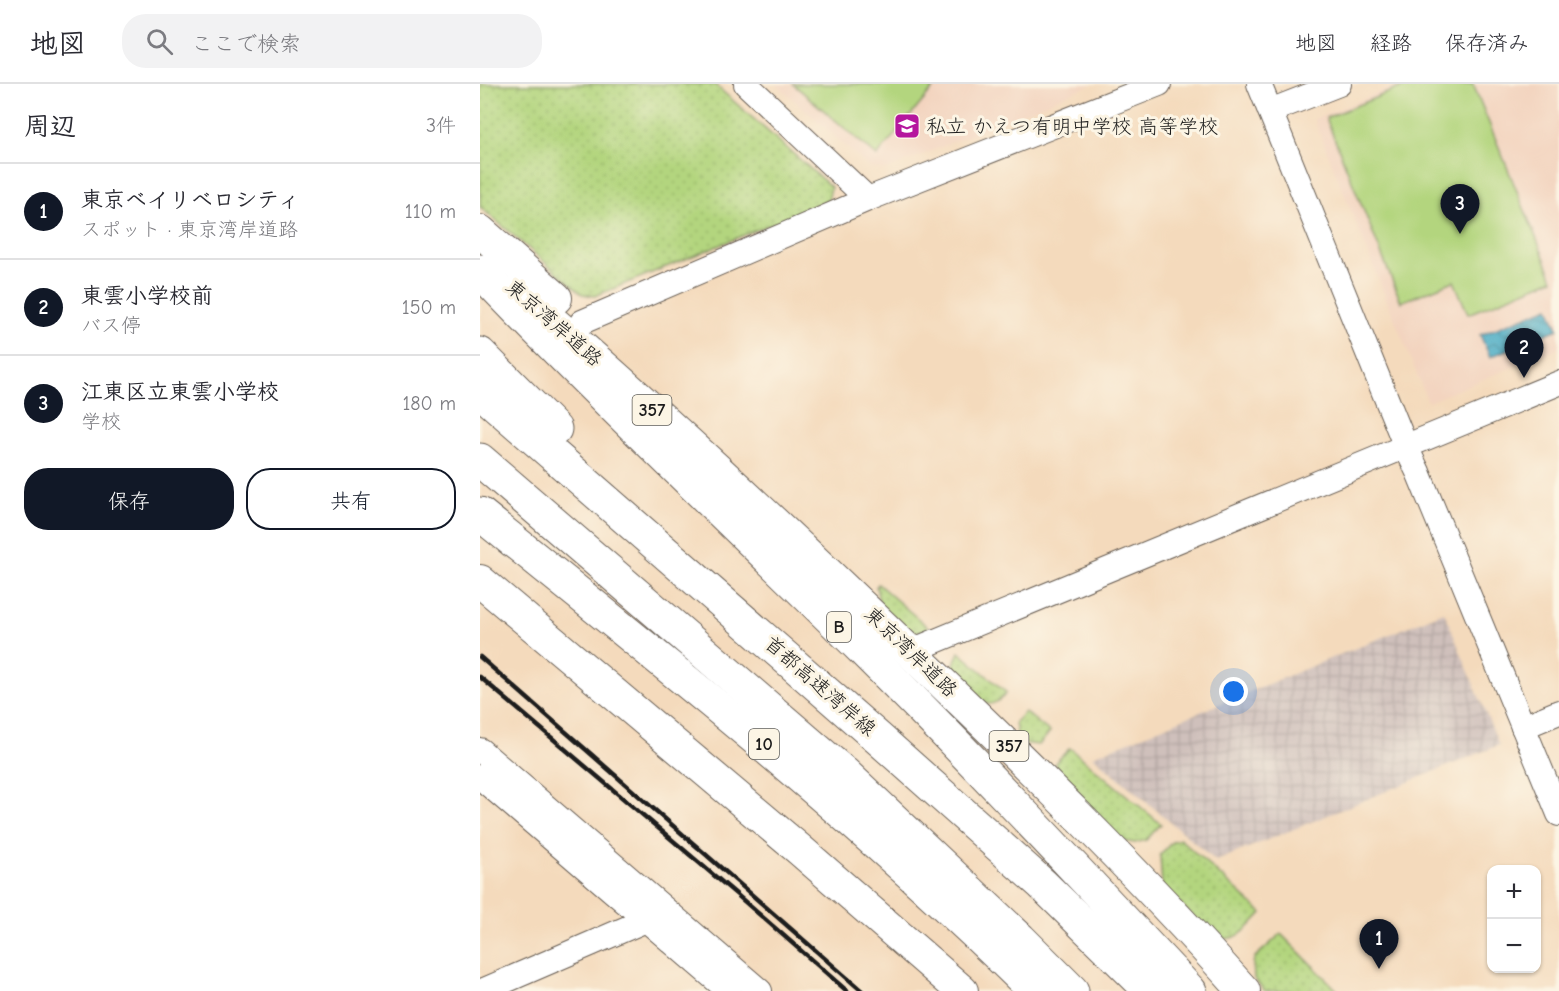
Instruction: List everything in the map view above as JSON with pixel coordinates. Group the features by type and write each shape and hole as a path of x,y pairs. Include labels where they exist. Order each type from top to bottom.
{"highway":[{"path":"480,231 582,322 764,511"},
{"name":"東京湾岸道路","path":"480,259 606,368 764,511 1020,758 1194,935 1244,991"},
{"name":"B","path":"480,271 580,374 864,651 970,758 1190,991"},
{"path":"480,354 591,465 839,691 879,739"},
{"name":"首都高速湾岸線","path":"480,391 1042,884 1150,991"},
{"path":"480,459 844,773 1072,991"},
{"path":"480,486 844,773"},
{"name":"10","path":"480,514 777,754 880,844 1035,991"},
{"path":"480,581 826,872 962,991"},
{"path":"480,604 513,631 584,668"}],"street":[{"path":"746,84 868,199"},
{"path":"582,322 868,199 1159,84"},
{"path":"1259,84 1406,447 1559,814"},
{"path":"1270,111 1339,84"},
{"path":"909,652 1559,383"},
{"path":"1523,727 1559,712"},
{"path":"480,750 760,991"},
{"path":"480,777 729,991"},
{"path":"482,991 646,920"}],"shaded area":[{"name":"私立 かえつ有明中学校 高等学校","path":"776,84 1093,84 886,170 870,168"},
{"path":"1400,84 1559,84 1559,348 1428,402 1314,119"},
{"path":"1444,612 1499,745 1216,861 1093,756"}],"green space":[{"path":"480,84 714,84 831,187 828,201 595,296 582,294 480,207"},
{"path":"793,84 937,84 877,156"},
{"path":"1409,84 1473,84 1553,279 1468,314 1454,281 1401,302 1326,118"},
{"path":"878,584 930,629 910,631 892,622 880,606 876,587"},
{"path":"959,652 1007,693 995,703 989,704 984,704 975,698 955,672 954,664"},
{"path":"1025,712 1050,732 1039,745 1018,741 1015,722"},
{"path":"1070,748 1161,824 1146,840 1135,843 1117,840 1061,783 1055,763"},
{"path":"1180,839 1262,913 1242,933 1230,938 1215,938 1162,886 1160,855 1172,842"},
{"path":"1281,934 1338,991 1265,991 1254,979 1253,963 1255,957"}],"water":[{"path":"1549,307 1558,329 1490,357 1480,335"}],"railway":[{"path":"480,657 862,991"},
{"path":"480,677 847,991"}],"place":[{"name":"私立 かえつ有明中学校 高等学校","path":"907,126"},
{"name":"江東区立東雲小学校","path":"1460,234"},
{"name":"東雲小学校前","path":"1524,378"},
{"name":"東京ベイリベロシティ","path":"1379,969"}]}
